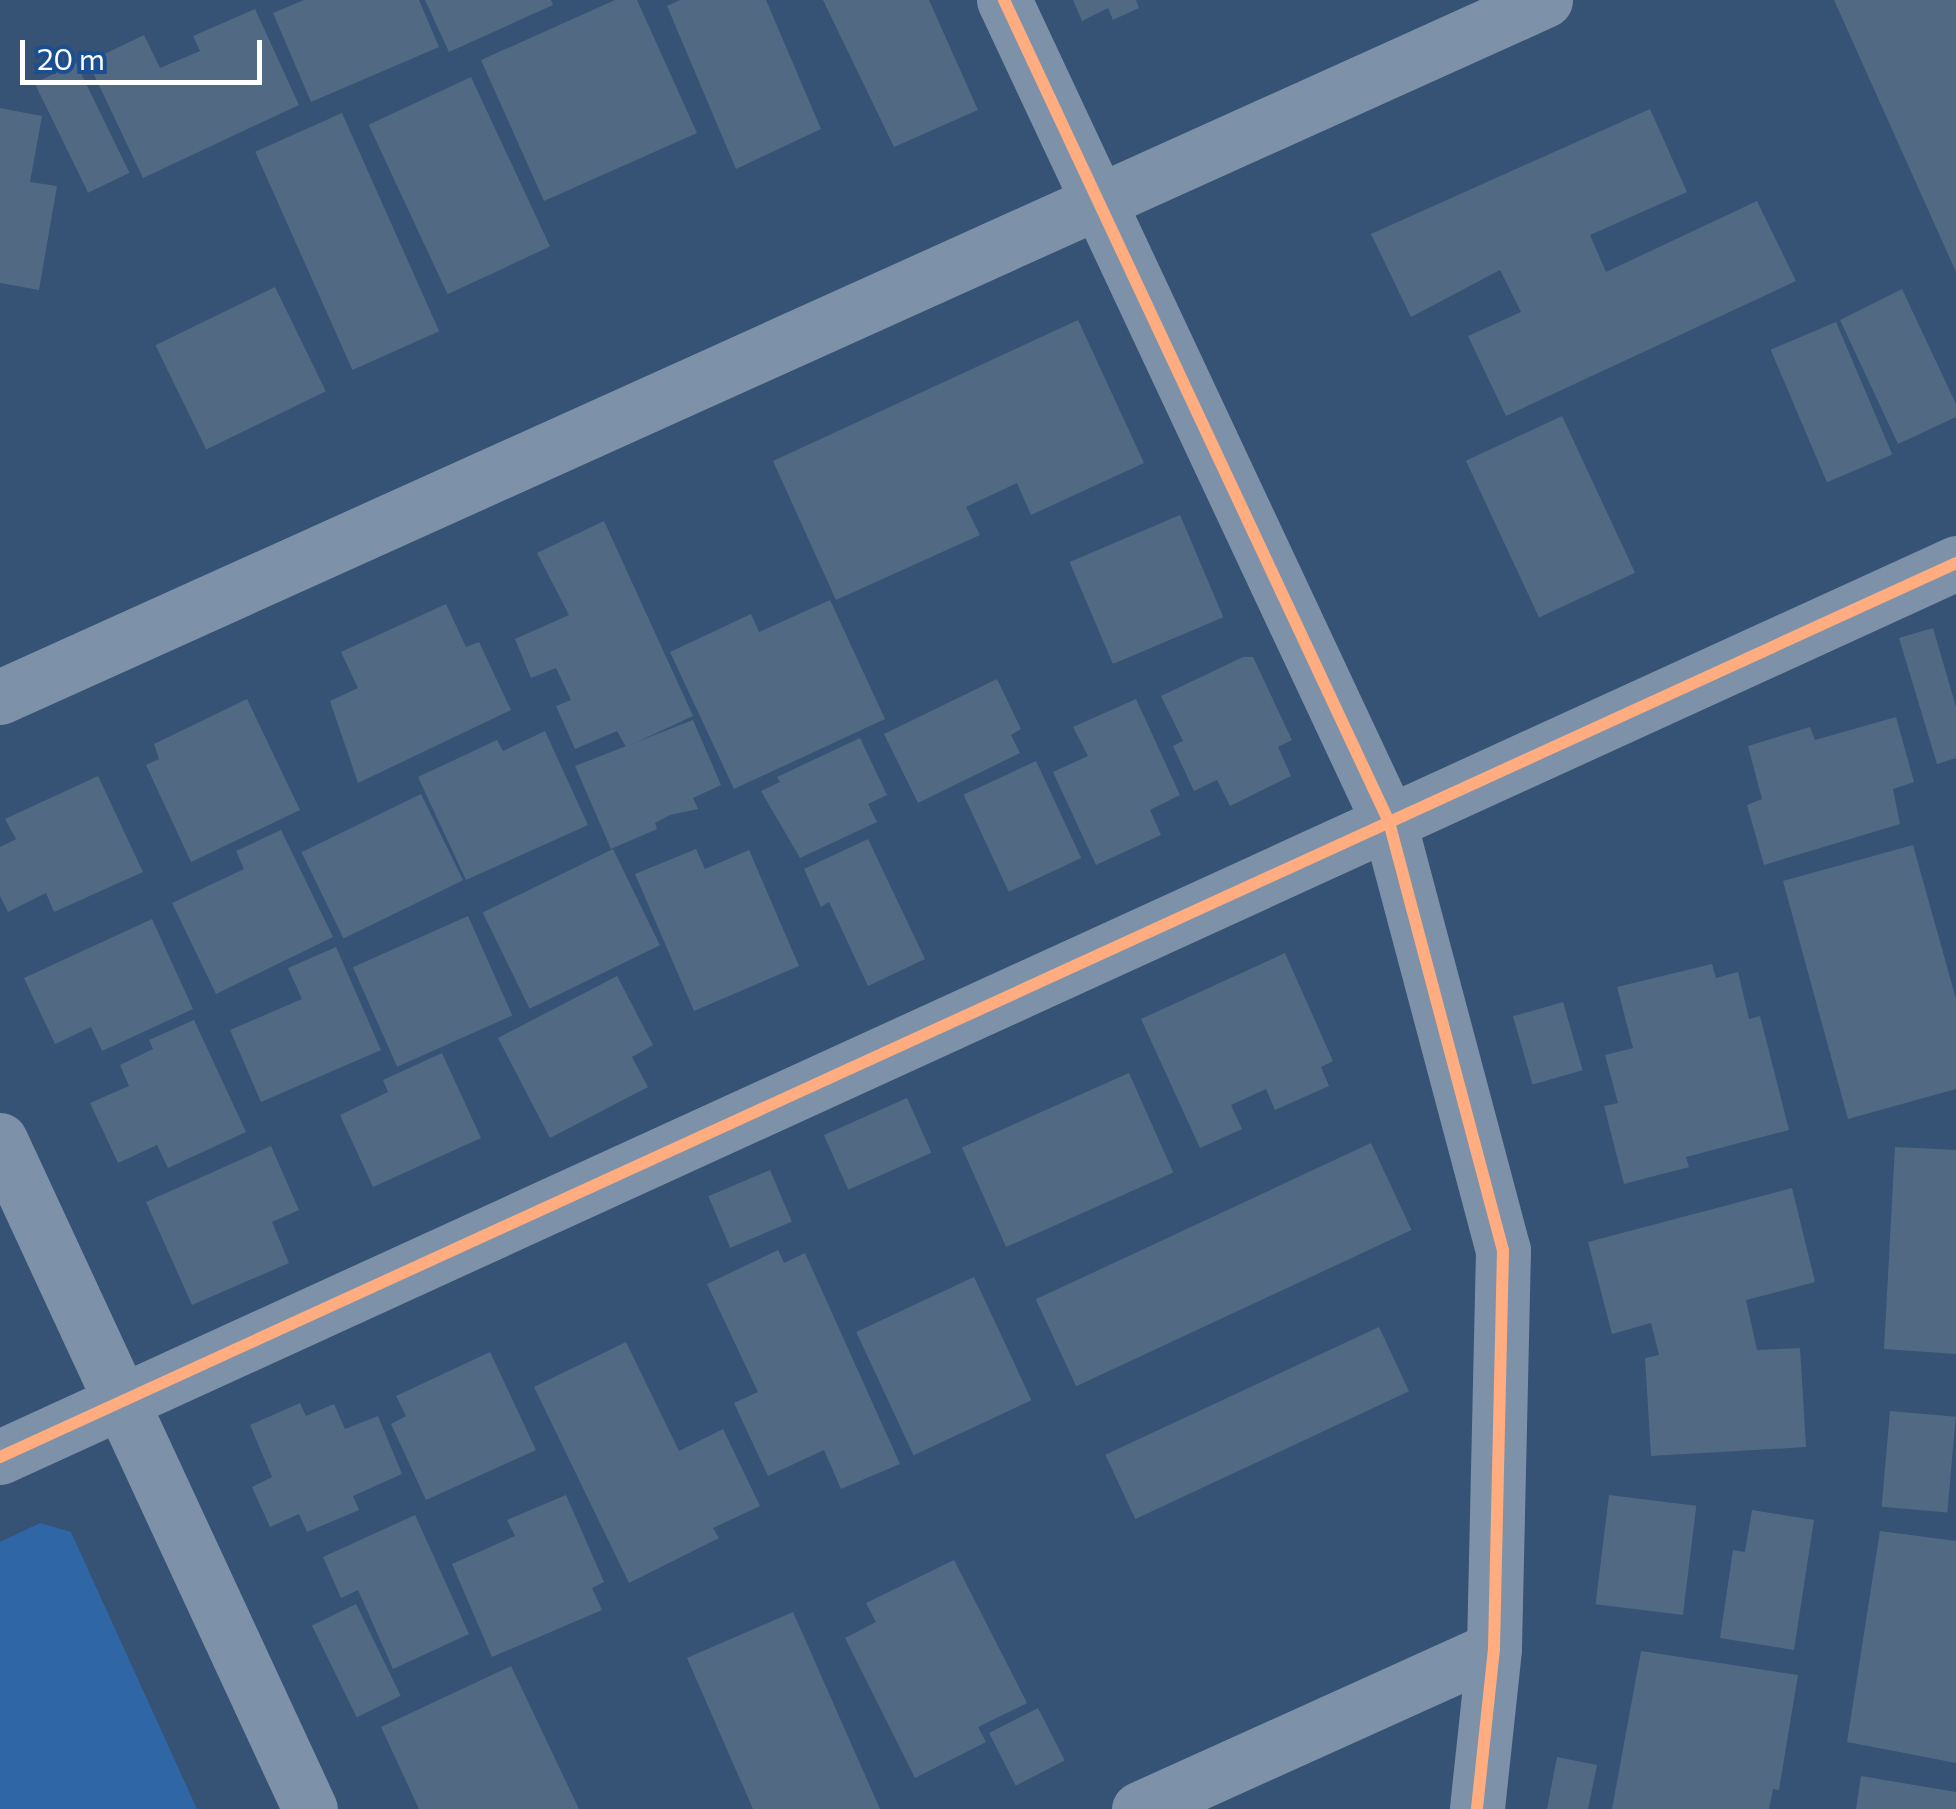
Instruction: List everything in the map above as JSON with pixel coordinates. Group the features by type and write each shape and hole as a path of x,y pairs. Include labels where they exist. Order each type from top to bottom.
{"street":[{"path":"1004,0 1094,203 1389,822 1502,1250 1494,1650 1477,1809"},
{"path":"0,697 1546,0"},
{"path":"0,1458 123,1398 1956,562"},
{"path":"0,1140 123,1398 310,1809"},
{"path":"1140,1809 1494,1650"}],"shaded area":[{"path":"40,1523 71,1532 197,1809 0,1809 0,1542"}],"building":[{"path":"304,0 419,0 439,47 311,102 273,13"},
{"path":"425,0 551,0 553,5 449,52"},
{"path":"615,0 637,0 697,133 544,201 481,60"},
{"path":"680,0 766,0 821,129 736,169 667,6"},
{"path":"823,0 929,0 978,110 894,147"},
{"path":"1073,0 1136,0 1139,8 1113,20 1108,8 1082,21"},
{"path":"1834,0 1956,0 1956,272"},
{"path":"255,9 299,105 143,178 88,62 144,35 160,68 200,51 193,36"},
{"path":"76,63 129,173 88,193 35,83"},
{"path":"471,77 550,246 448,294 369,125"},
{"path":"0,108 42,116 30,182 57,186 39,290 0,283"},
{"path":"1650,109 1687,192 1590,235 1606,272 1757,201 1796,281 1506,416 1468,336 1521,312 1500,270 1411,317 1371,234"},
{"path":"342,113 439,331 352,370 255,152"},
{"path":"275,287 326,391 206,450 155,345"},
{"path":"1902,289 1956,404 1956,417 1898,444 1840,320"},
{"path":"1078,320 1144,463 1031,515 1017,483 966,507 980,535 836,600 773,461"},
{"path":"1836,322 1892,455 1827,482 1771,350"},
{"path":"1562,416 1635,573 1539,618 1466,461"},
{"path":"1180,515 1223,617 1113,664 1070,562"},
{"path":"604,521 693,716 626,747 617,731 575,749 556,706 571,700 556,668 531,678 515,639 569,615 537,553"},
{"path":"830,600 885,719 734,789 670,652 751,614 759,632"},
{"path":"446,604 466,647 479,642 511,710 358,783 330,701 358,688 341,652"},
{"path":"1933,628 1956,707 1956,758 1937,764 1899,638"},
{"path":"1243,657 1253,657 1292,740 1278,747 1291,776 1230,806 1217,780 1194,791 1173,746 1183,741 1161,696"},
{"path":"997,679 1021,729 1011,735 1020,753 918,803 884,734"},
{"path":"247,699 300,810 191,862 146,765 159,759 154,744"},
{"path":"1136,699 1180,795 1150,810 1161,835 1096,865 1053,772 1088,756 1073,727"},
{"path":"1896,717 1914,782 1893,789 1900,824 1764,865 1747,805 1762,799 1748,746 1810,727 1815,740"},
{"path":"693,720 721,785 693,798 698,809 670,815 655,823 657,829 611,849 575,766"},
{"path":"545,731 588,825 466,880 418,777 497,740 503,751"},
{"path":"860,738 887,795 868,804 877,822 800,858 761,791 780,782 777,777"},
{"path":"1036,761 1081,858 1009,892 963,795"},
{"path":"98,776 143,872 54,912 46,893 8,912 0,896 0,847 16,839 5,819"},
{"path":"421,794 463,880 344,939 301,852"},
{"path":"281,830 333,937 216,994 172,903 244,869 236,851"},
{"path":"868,839 925,959 868,986 829,902 821,907 804,869"},
{"path":"1913,845 1956,999 1956,1089 1848,1119 1783,881"},
{"path":"613,849 660,945 530,1009 483,913"},
{"path":"696,849 705,869 749,850 799,966 694,1011 635,874"},
{"path":"468,916 512,1016 397,1067 353,967"},
{"path":"152,919 193,1009 102,1051 91,1027 55,1044 24,978"},
{"path":"336,947 381,1050 261,1102 230,1030 302,999 288,968"},
{"path":"1285,953 1333,1061 1321,1067 1329,1086 1275,1110 1266,1089 1231,1105 1242,1129 1200,1148 1141,1019"},
{"path":"1712,964 1716,978 1738,972 1749,1019 1760,1016 1789,1130 1686,1157 1689,1167 1624,1184 1604,1106 1618,1103 1605,1055 1633,1048 1617,987"},
{"path":"617,976 653,1045 632,1057 648,1087 550,1138 498,1038"},
{"path":"1563,1002 1583,1070 1533,1085 1513,1016"},
{"path":"194,1020 246,1132 168,1168 157,1145 118,1163 90,1103 129,1086 120,1065 153,1049 149,1040"},
{"path":"442,1053 481,1138 373,1187 340,1115 388,1092 383,1080"},
{"path":"1129,1073 1173,1173 1006,1247 962,1147"},
{"path":"907,1098 931,1153 848,1190 824,1135"},
{"path":"1371,1143 1412,1230 1076,1386 1036,1299"},
{"path":"271,1146 299,1210 272,1222 289,1263 192,1305 146,1202"},
{"path":"1895,1147 1956,1150 1956,1354 1884,1349"},
{"path":"770,1170 792,1222 730,1248 708,1196"},
{"path":"1792,1188 1815,1282 1746,1300 1757,1350 1800,1348 1806,1447 1651,1456 1645,1358 1659,1355 1651,1323 1612,1334 1588,1242"},
{"path":"778,1250 784,1263 805,1253 900,1464 841,1489 824,1450 768,1476 734,1403 758,1392 707,1284"},
{"path":"974,1277 1031,1400 914,1455 856,1332"},
{"path":"1379,1327 1409,1391 1135,1519 1105,1455"},
{"path":"626,1342 679,1451 723,1429 760,1506 713,1528 719,1538 629,1583 534,1387"},
{"path":"490,1352 536,1450 426,1500 391,1424 406,1416 396,1396"},
{"path":"300,1403 306,1416 334,1404 345,1429 378,1416 402,1474 353,1496 359,1510 307,1532 299,1514 270,1527 252,1487 272,1477 250,1425"},
{"path":"1890,1411 1956,1417 1947,1512 1882,1507"},
{"path":"566,1495 604,1582 592,1588 602,1610 492,1657 452,1564 515,1536 507,1520"},
{"path":"1609,1495 1696,1506 1683,1615 1596,1604"},
{"path":"1752,1510 1814,1520 1794,1650 1720,1638 1733,1550 1745,1552"},
{"path":"415,1515 469,1634 393,1669 358,1590 341,1598 323,1557"},
{"path":"1880,1531 1956,1541 1956,1763 1847,1742"},
{"path":"954,1560 1027,1703 978,1727 986,1742 915,1778 845,1638 876,1622 866,1603"},
{"path":"356,1604 401,1696 357,1717 312,1625"},
{"path":"793,1612 880,1809 753,1809 687,1658"},
{"path":"1641,1651 1798,1675 1779,1790 1773,1789 1769,1809 1612,1809"},
{"path":"511,1666 579,1809 419,1809 381,1727"},
{"path":"1038,1708 1065,1761 1016,1786 989,1733"},
{"path":"1557,1757 1597,1765 1588,1809 1547,1809"},
{"path":"1861,1776 1956,1792 1956,1809 1856,1809"}],"cycle path":[{"path":"1004,0 1389,822 1503,1250 1494,1649 1477,1809"},
{"path":"0,1457 1956,563"}]}
